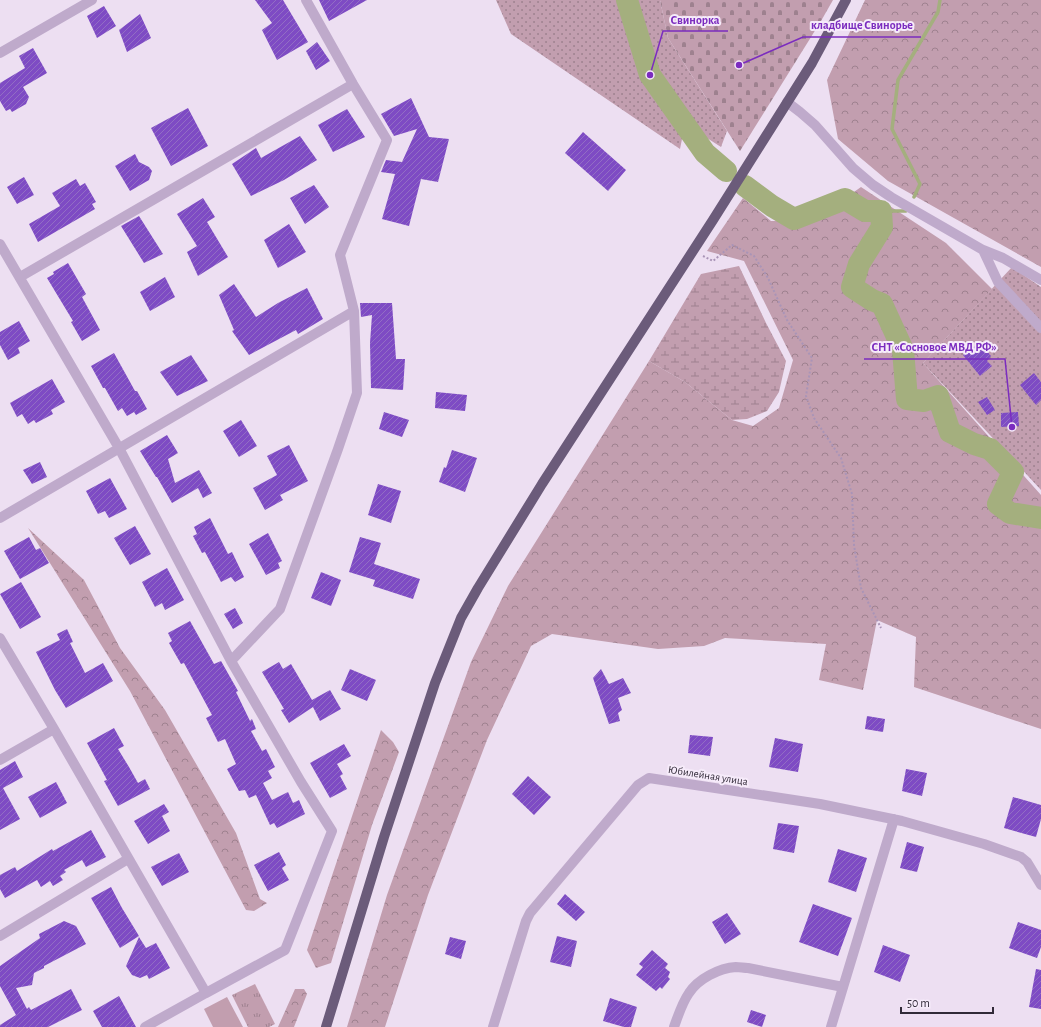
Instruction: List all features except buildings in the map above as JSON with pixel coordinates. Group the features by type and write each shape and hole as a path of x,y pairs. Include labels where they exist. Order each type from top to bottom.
{"main road":[{"path":"326,1027 386,829 435,683 462,618 478,588 542,484 788,102 822,47 846,0"}],"street":[{"path":"0,53 92,0"},
{"path":"231,661 280,609 358,392 354,311 340,255 388,140 353,84 306,0"},
{"path":"20,277 353,84"},
{"path":"788,102 814,125 852,168 873,185 983,250 1004,258 1041,280"},
{"path":"0,244 119,448 231,661 301,782 332,831 284,950 145,1027"},
{"path":"983,250 998,282 1041,328"},
{"path":"0,518 354,311"},
{"path":"0,638 206,993"},
{"path":"0,760 54,729"},
{"name":"Юбилейная улица","path":"493,1027 526,921 530,913 638,785 649,778 820,804 894,819 984,844 1021,857 1027,862 1041,885"},
{"path":"831,1027 894,819"},
{"path":"0,936 128,859"},
{"path":"674,1027 689,992 704,978 727,969 736,967 748,968 843,987"}],"path":[{"path":"692,252 714,260 732,245 754,256 768,278 787,320 812,358 806,396 814,418 841,458 852,494 854,545 861,588 881,628"}],"green space":[{"path":"496,0 660,0 668,38 727,131 721,147 685,124 680,149 511,34"},
{"path":"660,0 833,0 740,151 668,38"},
{"path":"865,0 1041,0 1041,267 888,181 838,139 827,80"},
{"path":"861,187 946,243 992,289 923,363 1041,495 1041,729 914,687 916,637 877,620 863,690 819,680 826,644 725,638 704,646 658,649 552,634 531,646 487,740 428,895 385,1027 347,1027 387,895 471,662 508,586 649,361 685,382 732,420 753,426 779,408 793,360 744,261 707,251 743,198 771,221 813,221"},
{"path":"739,266 786,361 779,392 767,411 747,419 732,420 685,382 649,361 701,274"},
{"path":"1012,267 1041,287 1041,490 923,363"},
{"path":"28,528 84,580 120,648 165,710 236,833 260,899 267,903 254,911 246,910 130,691"},
{"path":"381,730 393,742 399,752 372,825 331,963 316,968 307,950"},
{"path":"255,984 275,1024 269,1027 248,1027 232,995"},
{"path":"295,989 304,989 307,994 294,1027 278,1027"},
{"path":"227,997 243,1027 213,1027 204,1009"}],"waterway":[{"path":"627,0 650,75 705,153 726,171"},
{"path":"914,197 920,184 892,129 898,80 938,12 940,0"},
{"path":"745,186 772,206 794,219 845,199 865,211 881,211 882,227 859,264 852,287 872,300 882,304 903,350 907,399 924,401 938,396 950,432 974,444 990,449 1013,472 998,504 1010,513 1041,518"},
{"path":"881,211 906,211"}],"place":[{"name":"кладбище Свинорье","path":"739,65"},
{"name":"Свинорка","path":"650,75"},
{"name":"СНТ «Сосновое МВД РФ»","path":"1012,427"}]}
